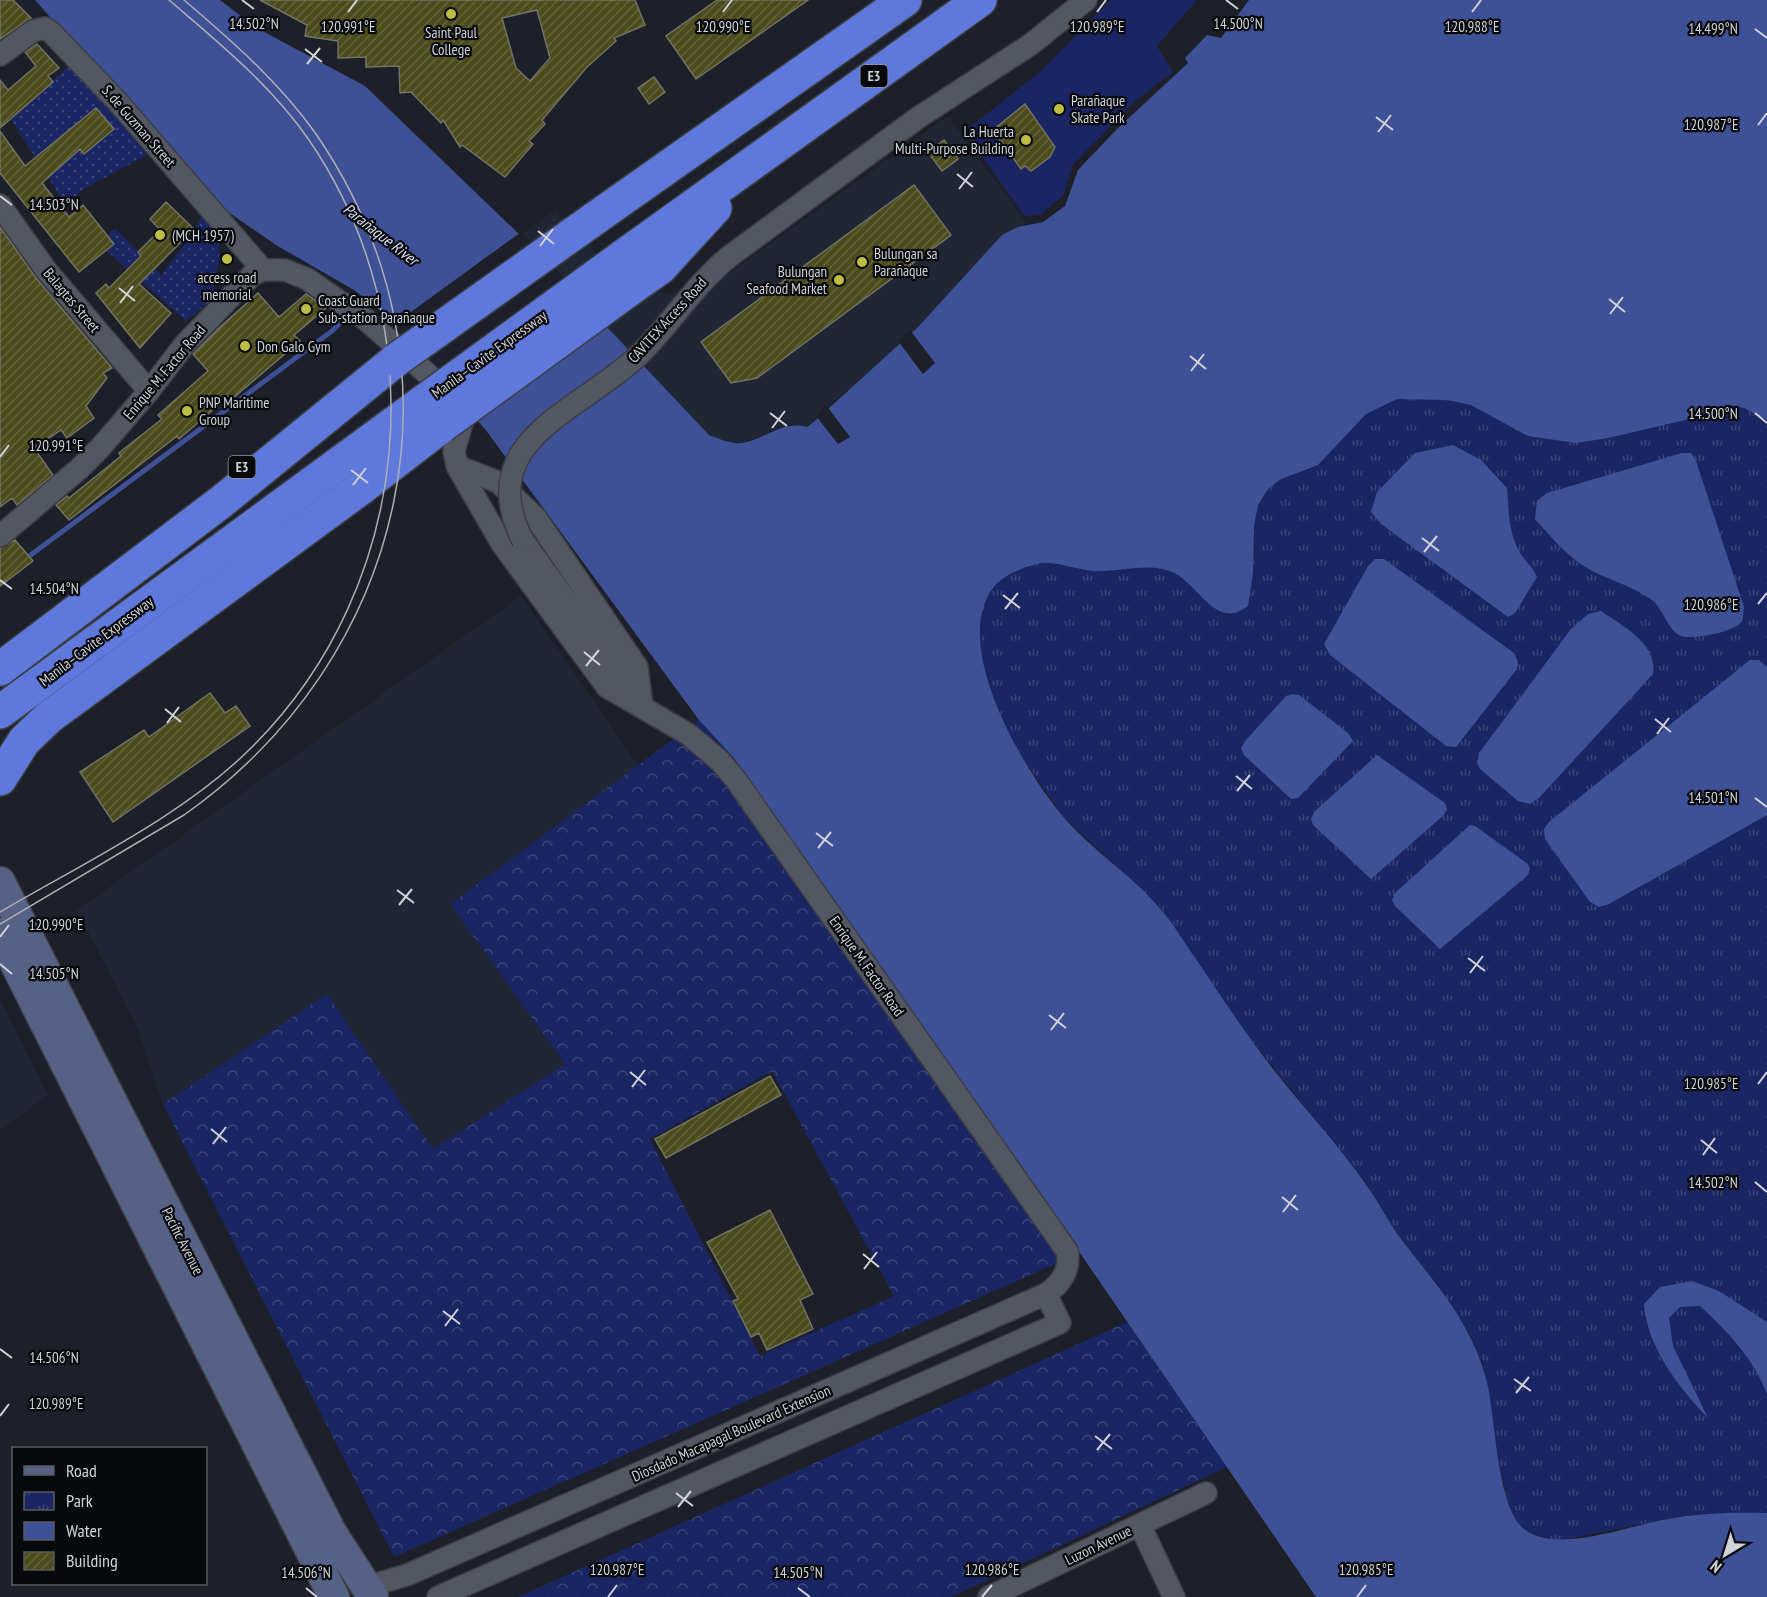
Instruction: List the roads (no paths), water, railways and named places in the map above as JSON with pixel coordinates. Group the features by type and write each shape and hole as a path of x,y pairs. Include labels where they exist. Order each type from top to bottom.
{"highway":[{"name":"E3","path":"0,641 141,538 905,0"},
{"name":"Manila–Cavite Expressway","path":"0,712 433,413 631,270 768,152 980,0"},
{"path":"0,669 221,502 396,360"},
{"path":"0,779 24,741 48,718 364,486 433,413"}],"main road":[{"name":"Pacific Avenue","path":"0,882 331,1532 370,1592"},
{"name":"Pacific Avenue","path":"0,933 333,1597"},
{"path":"333,1597 370,1592"}],"street":[{"name":"CAVITEX Access Road","path":"642,705 523,541 511,513 509,498 512,471 525,446 549,423 629,364 652,341 699,283 730,256 970,83 1030,45 1086,0"},
{"name":"S. de Guzman Street","path":"0,56 33,31 45,28 51,32 117,100 263,270"},
{"name":"Balagtas Street","path":"0,205 46,270 149,391"},
{"name":"Enrique M. Factor Road","path":"0,536 79,469 149,391 185,344 252,275 263,270"},
{"path":"263,270 285,270 331,294 365,319 449,393 460,410 462,423 454,451 457,466 498,482 536,518 637,667 642,705"},
{"name":"Enrique M. Factor Road","path":"457,466 502,544 607,687 672,722 704,746 736,780 1067,1251"},
{"name":"Diosdado Macapagal Boulevard Extension","path":"370,1592 1046,1293 1064,1275 1068,1262 1067,1251"},
{"name":"Diosdado Macapagal Boulevard Extension","path":"438,1597 1060,1323 1046,1293"},
{"name":"Luzon Avenue","path":"989,1597 1206,1493"},
{"path":"1140,1525 1174,1597"}],"water":[{"name":"Parañaque River","path":"35,0 220,0 255,27 365,86 520,235 709,435 725,441 742,443 790,426 807,427 918,327 1002,235 1018,227 1043,222 1065,206 1078,170 1118,128 1188,63 1185,58 1207,35 1221,38 1249,0 1767,0 1767,420 1744,408 1728,405 1698,417 1576,443 1528,436 1471,405 1447,400 1397,399 1366,414 1318,465 1281,479 1268,489 1258,505 1254,525 1253,573 1248,606 1237,612 1226,613 1217,610 1183,579 1165,570 1145,568 1093,571 1043,563 1012,573 993,588 982,612 980,641 986,672 997,705 1011,737 1045,793 1072,826 1146,893 1168,918 1255,1045 1355,1169 1401,1239 1461,1320 1480,1359 1488,1387 1503,1484 1515,1519 1524,1529 1538,1536 1574,1539 1680,1517 1718,1513 1767,1513 1767,1597 1316,1597 1080,1253 734,758 699,720 488,433 402,328 354,290 276,245 211,200"},
{"path":"1453,445 1481,460 1507,488 1512,534 1520,553 1537,577 1515,613 1508,617 1381,524 1371,512 1377,492 1415,453"},
{"path":"1682,453 1691,453 1696,461 1744,607 1743,619 1738,625 1723,632 1694,637 1681,636 1676,633 1656,604 1645,595 1585,567 1562,548 1535,519 1537,501 1547,493"},
{"path":"1375,559 1384,559 1514,653 1518,662 1517,669 1456,747 1446,746 1330,655 1324,644 1368,566"},
{"path":"1601,611 1645,645 1653,663 1653,674 1539,798 1530,804 1518,801 1480,769 1477,763 1479,753 1571,629 1588,614"},
{"path":"1750,660 1759,660 1767,667 1767,815 1609,904 1599,907 1590,902 1545,839 1544,829 1549,822"},
{"path":"1299,695 1348,733 1353,741 1298,798 1291,799 1244,755 1241,748 1286,696"},
{"path":"1377,755 1445,803 1447,809 1444,815 1371,879 1313,825 1311,819 1314,812"},
{"path":"1470,825 1475,826 1528,864 1530,869 1528,875 1440,949 1395,906 1392,900 1395,893"},
{"path":"1692,1281 1719,1291 1767,1322 1767,1394 1755,1369 1739,1346 1700,1306 1680,1307 1669,1318 1673,1346 1708,1418 1686,1394 1666,1366 1651,1336 1644,1304 1660,1287"}],"waterway":[{"path":"355,308 365,298"},
{"path":"24,560 332,331 349,314"}],"tram line":[{"path":"0,912 165,816 226,771 253,746 307,682 347,610 375,533 389,453 390,372 377,291 350,213 309,140 278,101 244,66 169,0"},
{"path":"0,924 184,815 261,750 321,675 366,591 394,502 403,410 394,316 365,223 316,134 302,115 254,63 184,0"}],"place":[{"name":"Saint Paul College","path":"451,14"},
{"name":"Parañaque Skate Park","path":"1059,109"},
{"name":"La Huerta Multi-Purpose Building","path":"1026,140"},
{"name":"(MCH 1957)","path":"160,235"},
{"name":"access road memorial","path":"227,259"},
{"name":"Bulungan sa Parañaque","path":"862,262"},
{"name":"Bulungan Seafood Market","path":"839,280"},
{"name":"Coast Guard Sub-station Parañaque","path":"306,309"},
{"name":"Don Galo Gym","path":"245,346"},
{"name":"PNP Maritime Group","path":"187,411"}]}
